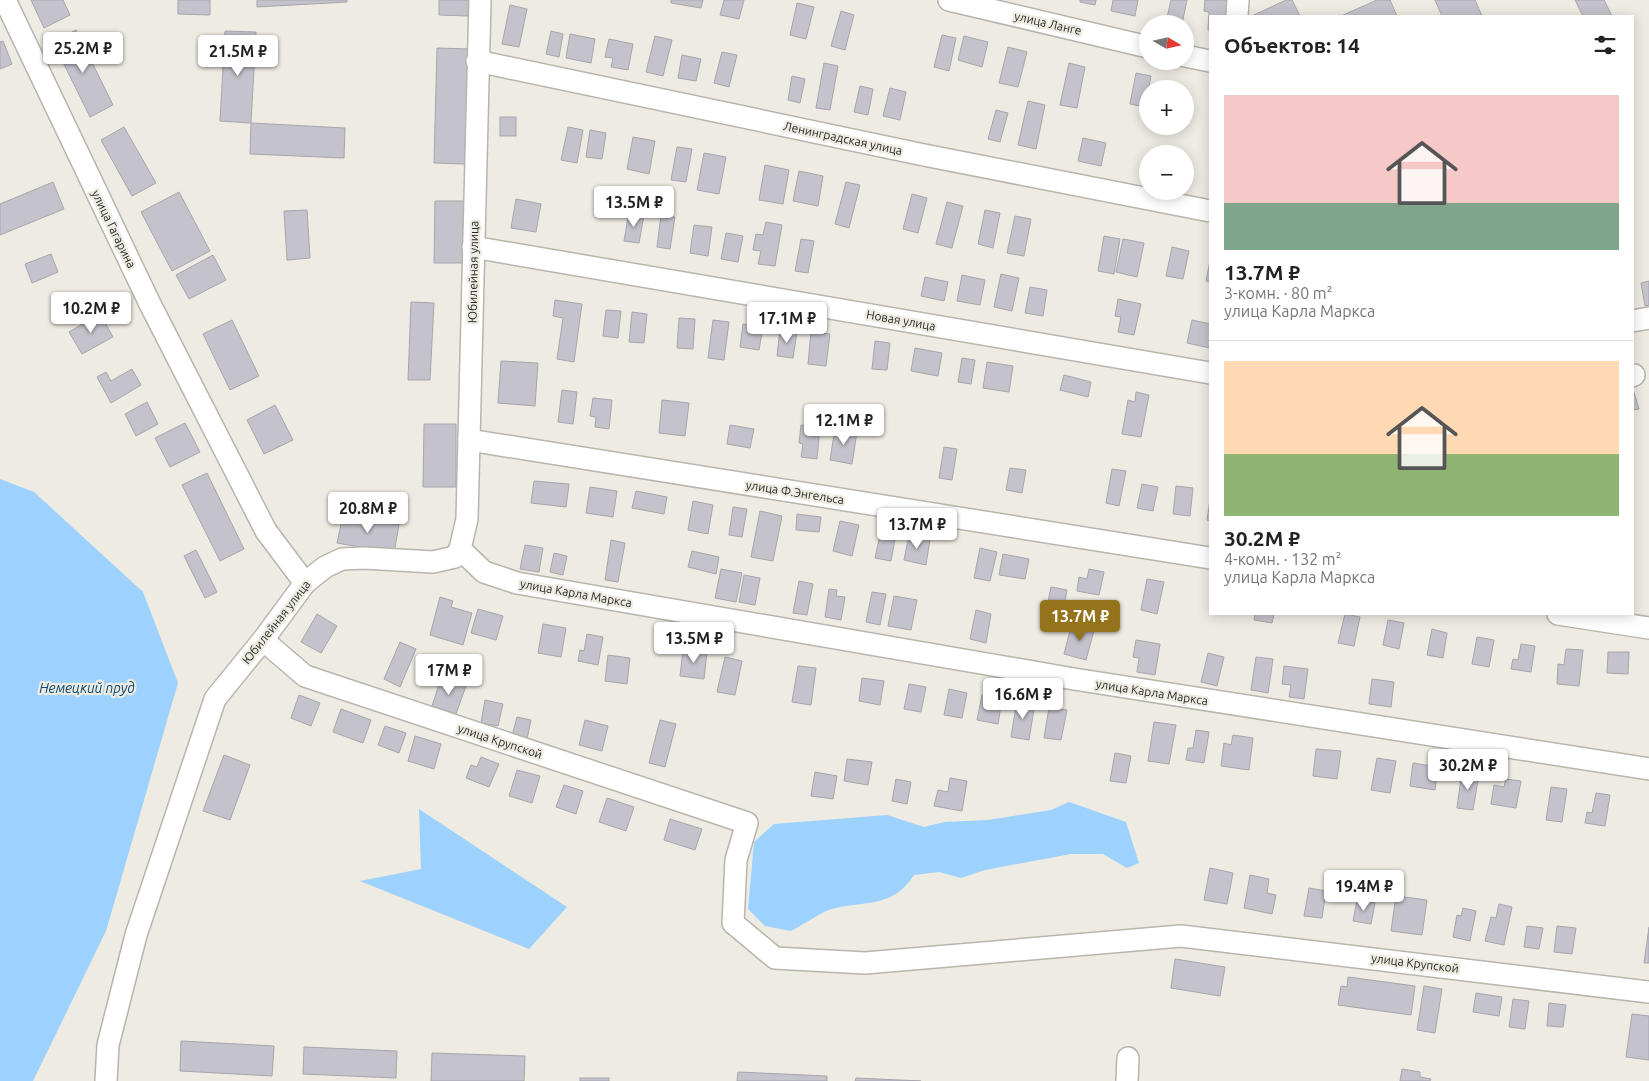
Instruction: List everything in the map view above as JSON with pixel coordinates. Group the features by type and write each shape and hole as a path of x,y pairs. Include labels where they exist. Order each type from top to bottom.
{"street":[{"name":"улица Гагарина","path":"5,0 146,295 266,531 305,583"},
{"name":"Юбилейная улица","path":"106,1081 108,1045 136,936 215,698 263,640 305,583 325,567 342,559 364,558 433,562 455,558 460,549 467,520 480,0"},
{"name":"улица Ланге","path":"949,0 1139,45"},
{"path":"1237,15 1238,0"},
{"path":"1194,58 1209,62"},
{"name":"Ленинградская улица","path":"477,61 924,155 1209,212"},
{"name":"Новая улица","path":"473,246 1209,373"},
{"path":"1634,321 1649,318"},
{"name":"улица Ф.Энгельса","path":"469,440 1209,558"},
{"name":"улица Карла Маркса","path":"460,549 484,572 517,583 1074,679 1649,769"},
{"path":"1564,615 1649,628"},
{"name":"улица Крупской","path":"263,640 305,676 747,823 736,860 733,923 775,958 865,963 1181,936 1649,992"},
{"path":"1127,1081 1128,1058"}],"water":[{"name":"Немецкий пруд","path":"0,479 34,492 143,592 178,683 106,931 33,1081 0,1081"},
{"path":"1069,802 1126,822 1139,863 1127,868 1103,854 1071,854 985,870 961,878 939,872 914,875 906,886 887,898 832,909 791,931 765,926 748,909 754,842 774,824 887,815 924,827 944,822 988,820 1051,810"},
{"path":"419,809 567,907 529,949 360,881 421,869"}],"building":[{"path":"31,0 63,0 70,15 44,28"},
{"path":"178,0 210,0 210,15 178,14"},
{"path":"257,0 347,0 347,2 257,7"},
{"path":"439,0 469,0 468,16 439,15"},
{"path":"671,0 703,0 701,8 671,3"},
{"path":"724,0 744,0 739,19 720,15"},
{"path":"1080,0 1096,0 1095,5 1080,2"},
{"path":"1113,0 1138,0 1135,16 1111,11"},
{"path":"1171,0 1187,0 1184,15 1168,15"},
{"path":"1205,0 1227,0 1226,15 1209,15 1209,30 1208,30 1209,12 1204,11"},
{"path":"1286,0 1292,0 1300,15 1254,15"},
{"path":"1377,0 1390,0 1397,15 1343,15"},
{"path":"1435,0 1475,0 1482,15 1442,15"},
{"path":"1575,0 1604,0 1612,15 1582,15"},
{"path":"797,3 814,7 806,39 790,35"},
{"path":"510,5 527,9 519,47 502,44"},
{"path":"841,11 854,15 845,50 831,46"},
{"path":"76,30 113,105 90,117 53,42"},
{"path":"225,31 256,32 251,123 220,121"},
{"path":"551,31 563,34 559,57 546,54"},
{"path":"570,34 595,39 591,63 566,58"},
{"path":"942,35 956,38 949,71 934,67"},
{"path":"655,36 672,40 663,76 646,72"},
{"path":"964,36 988,42 982,67 958,60"},
{"path":"609,39 633,44 628,70 611,67 613,58 605,57"},
{"path":"3,41 12,64 0,69 0,42"},
{"path":"1008,47 1027,52 1018,87 999,83"},
{"path":"437,48 469,49 465,164 434,163"},
{"path":"722,52 737,55 729,87 714,83"},
{"path":"682,55 701,59 696,81 678,78"},
{"path":"824,63 838,66 830,110 816,108"},
{"path":"1069,63 1085,67 1077,108 1060,105"},
{"path":"1136,73 1151,76 1150,80 1139,80 1139,106 1130,104"},
{"path":"792,76 805,79 800,103 788,100"},
{"path":"860,86 873,89 868,115 854,112"},
{"path":"890,88 906,92 900,120 883,116"},
{"path":"1028,101 1045,105 1036,149 1018,145"},
{"path":"996,110 1008,113 1000,142 988,139"},
{"path":"500,117 516,117 516,136 500,136"},
{"path":"251,123 345,128 344,158 250,154"},
{"path":"124,127 156,183 132,196 101,140"},
{"path":"568,127 583,130 577,163 561,160"},
{"path":"590,130 606,133 602,159 586,157"},
{"path":"633,137 655,141 649,174 627,169"},
{"path":"1083,138 1106,143 1101,166 1078,161"},
{"path":"677,147 692,149 686,182 671,180"},
{"path":"704,153 726,157 719,194 697,190"},
{"path":"765,165 789,170 783,204 759,200"},
{"path":"799,171 823,176 818,206 793,201"},
{"path":"53,182 64,209 0,235 0,204"},
{"path":"846,182 860,185 849,228 835,224"},
{"path":"179,192 210,251 172,271 141,212"},
{"path":"912,194 927,198 918,233 903,229"},
{"path":"516,199 541,204 536,232 511,228"},
{"path":"435,201 464,201 463,263 434,263"},
{"path":"947,202 963,206 952,248 936,244"},
{"path":"307,210 310,258 287,260 284,211"},
{"path":"985,210 1000,213 993,248 978,244"},
{"path":"629,212 644,215 639,243 624,241"},
{"path":"661,215 675,217 670,249 657,247"},
{"path":"1015,216 1031,219 1024,256 1007,253"},
{"path":"766,222 782,225 775,266 758,264 761,251 753,250 756,234 763,235"},
{"path":"694,225 712,227 708,256 690,253"},
{"path":"726,233 743,236 738,262 721,259"},
{"path":"1104,236 1120,239 1114,274 1098,271"},
{"path":"801,239 814,241 808,273 795,271"},
{"path":"1123,239 1144,243 1137,277 1116,272"},
{"path":"1172,247 1189,251 1183,279 1166,276"},
{"path":"51,254 58,272 32,283 25,264"},
{"path":"213,255 226,280 189,299 176,275"},
{"path":"1209,266 1209,282 1206,281"},
{"path":"1001,274 1019,278 1012,311 994,307"},
{"path":"962,275 985,280 980,305 957,301"},
{"path":"925,277 948,282 944,301 921,296"},
{"path":"1649,281 1649,305 1645,306 1641,283"},
{"path":"1030,287 1047,290 1043,316 1025,313"},
{"path":"1118,299 1141,304 1134,335 1118,332 1121,317 1115,316"},
{"path":"555,300 582,304 574,362 557,359 563,318 553,316"},
{"path":"411,302 434,303 430,380 408,380"},
{"path":"606,310 621,311 618,338 603,336"},
{"path":"632,312 647,314 644,343 629,342"},
{"path":"100,314 113,337 82,354 69,332"},
{"path":"679,318 695,319 693,349 677,348"},
{"path":"232,320 259,376 230,390 203,334"},
{"path":"713,320 729,322 724,360 708,358"},
{"path":"1192,320 1209,324 1209,348 1187,343"},
{"path":"743,324 763,327 759,350 740,347"},
{"path":"780,329 797,332 793,358 777,356"},
{"path":"811,332 830,334 826,366 808,364"},
{"path":"875,341 890,343 887,370 872,369"},
{"path":"915,348 942,353 938,376 911,371"},
{"path":"962,358 975,360 971,384 958,382"},
{"path":"501,361 538,363 535,406 498,403"},
{"path":"987,362 1013,366 1009,392 983,388"},
{"path":"132,369 141,385 111,403 97,377 106,372 111,381"},
{"path":"1064,375 1091,382 1088,397 1060,390"},
{"path":"562,390 577,392 573,424 558,422"},
{"path":"1136,392 1149,395 1141,437 1122,434 1128,400 1135,402"},
{"path":"1634,393 1639,409 1634,410"},
{"path":"593,398 612,400 609,429 595,427 596,417 590,416"},
{"path":"662,400 689,403 685,436 659,433"},
{"path":"147,402 158,424 136,436 125,414"},
{"path":"275,405 293,440 264,454 247,420"},
{"path":"185,423 200,452 170,467 155,438"},
{"path":"424,424 456,424 456,487 423,487"},
{"path":"730,425 754,429 750,448 727,444"},
{"path":"801,425 820,428 817,459 801,457 803,444 799,443"},
{"path":"835,428 857,432 852,464 830,460"},
{"path":"944,447 957,449 952,480 939,478"},
{"path":"1010,468 1026,470 1022,493 1006,490"},
{"path":"1112,469 1126,471 1119,506 1106,503"},
{"path":"207,473 244,549 220,561 182,485"},
{"path":"534,481 569,484 566,507 531,503"},
{"path":"1142,484 1158,487 1153,511 1137,508"},
{"path":"1176,486 1193,488 1190,516 1173,514"},
{"path":"590,487 617,491 613,517 586,513"},
{"path":"636,491 667,497 664,514 632,508"},
{"path":"693,501 713,505 708,534 688,530"},
{"path":"733,507 747,509 742,537 729,535"},
{"path":"760,511 782,516 773,561 751,557"},
{"path":"797,514 821,517 819,532 796,530"},
{"path":"343,515 399,525 394,553 337,543"},
{"path":"840,521 859,525 852,556 833,551"},
{"path":"881,530 896,533 891,561 875,558"},
{"path":"909,535 930,539 926,565 904,560"},
{"path":"611,540 625,543 618,582 605,580"},
{"path":"525,545 543,548 539,572 520,569"},
{"path":"980,548 997,552 990,581 974,578"},
{"path":"196,550 217,592 205,598 184,556"},
{"path":"692,551 719,557 716,574 688,567"},
{"path":"554,553 567,556 563,575 550,572"},
{"path":"1003,554 1029,559 1025,579 999,575"},
{"path":"721,569 742,573 736,602 715,598"},
{"path":"1089,569 1104,572 1099,595 1077,591 1079,577 1087,579"},
{"path":"744,575 760,578 755,605 739,602"},
{"path":"1147,579 1164,582 1157,614 1141,610"},
{"path":"799,581 813,584 807,615 793,613"},
{"path":"1051,587 1067,590 1063,610 1047,607"},
{"path":"829,589 837,590 836,596 845,597 841,620 825,617"},
{"path":"872,592 886,594 880,625 866,622"},
{"path":"894,596 917,600 911,630 888,626"},
{"path":"440,597 453,601 451,607 472,613 463,645 430,635"},
{"path":"478,609 503,616 496,640 471,633"},
{"path":"976,610 991,614 986,643 970,639"},
{"path":"317,614 337,626 321,653 301,642"},
{"path":"1255,615 1274,615 1272,623 1254,620"},
{"path":"1345,615 1360,617 1354,646 1338,643"},
{"path":"1388,620 1404,623 1399,649 1383,645"},
{"path":"543,624 566,628 561,657 538,653"},
{"path":"1082,624 1095,627 1086,660 1064,654 1071,627 1081,629"},
{"path":"1432,629 1447,633 1443,658 1427,655"},
{"path":"587,634 603,637 598,665 578,661 580,650 584,651"},
{"path":"1477,637 1494,640 1489,667 1472,664"},
{"path":"1136,640 1160,644 1155,675 1137,672 1139,658 1133,657"},
{"path":"400,642 416,649 400,687 384,679"},
{"path":"1521,644 1535,646 1531,672 1511,669 1513,659 1518,660"},
{"path":"683,649 707,652 704,679 680,676"},
{"path":"1566,649 1583,650 1579,686 1557,684 1558,664 1564,665"},
{"path":"1608,652 1629,652 1628,674 1607,673"},
{"path":"1208,653 1224,657 1217,686 1201,682"},
{"path":"608,655 630,658 627,684 605,681"},
{"path":"725,657 742,661 735,695 717,692"},
{"path":"1256,657 1273,659 1268,693 1251,690"},
{"path":"798,666 816,668 811,705 792,702"},
{"path":"1284,666 1308,669 1304,699 1289,697 1291,685 1282,684"},
{"path":"441,678 466,686 456,714 432,706"},
{"path":"862,678 884,681 880,705 859,701"},
{"path":"1372,679 1394,682 1391,707 1369,704"},
{"path":"909,684 926,687 921,712 904,709"},
{"path":"949,689 967,693 962,718 944,715"},
{"path":"299,695 320,703 311,726 291,718"},
{"path":"982,695 1002,699 998,724 977,720"},
{"path":"485,700 503,704 498,726 481,723"},
{"path":"1017,700 1035,703 1029,740 1011,737"},
{"path":"1049,707 1067,710 1061,740 1044,738"},
{"path":"341,709 371,720 363,743 333,732"},
{"path":"517,717 531,720 527,739 512,736"},
{"path":"585,720 608,726 602,751 579,745"},
{"path":"660,720 676,724 665,767 649,763"},
{"path":"1154,722 1176,725 1169,764 1148,761"},
{"path":"385,726 406,733 399,753 378,745"},
{"path":"1196,730 1209,732 1204,763 1186,760 1188,748 1193,748"},
{"path":"1233,735 1253,738 1249,770 1221,766 1224,743 1231,745"},
{"path":"415,736 441,744 434,769 408,761"},
{"path":"1316,749 1341,751 1337,779 1313,776"},
{"path":"1115,753 1131,756 1126,783 1110,781"},
{"path":"224,755 250,765 230,820 203,811"},
{"path":"481,757 499,764 489,787 466,778 471,765 477,767"},
{"path":"1377,758 1396,761 1390,793 1371,790"},
{"path":"847,759 872,762 868,785 844,781"},
{"path":"1413,763 1438,767 1435,790 1410,786"},
{"path":"517,770 540,776 532,803 509,796"},
{"path":"1462,771 1479,774 1473,810 1457,808"},
{"path":"815,772 837,776 833,799 811,796"},
{"path":"950,778 967,781 962,811 934,806 938,790 948,792"},
{"path":"896,779 911,782 907,804 892,801"},
{"path":"1506,779 1521,781 1516,808 1491,804 1494,785 1504,787"},
{"path":"564,785 583,791 576,814 556,807"},
{"path":"1551,787 1567,789 1562,822 1546,820"},
{"path":"1596,793 1610,795 1605,826 1585,823 1587,812 1592,813"},
{"path":"607,798 634,807 626,831 599,822"},
{"path":"670,819 702,829 695,850 664,840"},
{"path":"1210,868 1233,873 1227,904 1204,900"},
{"path":"1250,875 1269,879 1267,893 1276,895 1272,914 1244,908"},
{"path":"1309,888 1326,891 1322,918 1304,916"},
{"path":"1396,896 1427,900 1422,935 1391,931"},
{"path":"1357,900 1375,903 1371,924 1353,921"},
{"path":"1499,904 1512,907 1504,945 1485,941 1491,917 1496,918"},
{"path":"1463,908 1476,911 1470,941 1453,937 1457,915 1461,916"},
{"path":"1527,926 1543,928 1539,949 1524,947"},
{"path":"1557,926 1576,928 1572,954 1554,952"},
{"path":"1649,927 1649,963 1644,963"},
{"path":"1175,959 1225,967 1220,996 1171,988"},
{"path":"1348,977 1415,986 1411,1015 1338,1005 1341,986 1347,987"},
{"path":"1424,986 1442,989 1435,1033 1417,1030"},
{"path":"1476,993 1502,997 1499,1016 1473,1012"},
{"path":"1513,999 1529,1001 1525,1029 1509,1027"},
{"path":"1549,1003 1566,1005 1563,1027 1547,1026"},
{"path":"1632,1014 1649,1016 1649,1060 1626,1057"},
{"path":"181,1041 274,1046 272,1076 180,1071"},
{"path":"304,1047 397,1051 396,1078 303,1074"},
{"path":"432,1053 525,1056 524,1081 431,1081"},
{"path":"1402,1069 1420,1072 1420,1077 1431,1079 1430,1081 1400,1081"},
{"path":"738,1072 827,1076 827,1081 737,1081"},
{"path":"580,1078 609,1078 609,1081 580,1081"},
{"path":"856,1078 921,1081 855,1081"}]}
